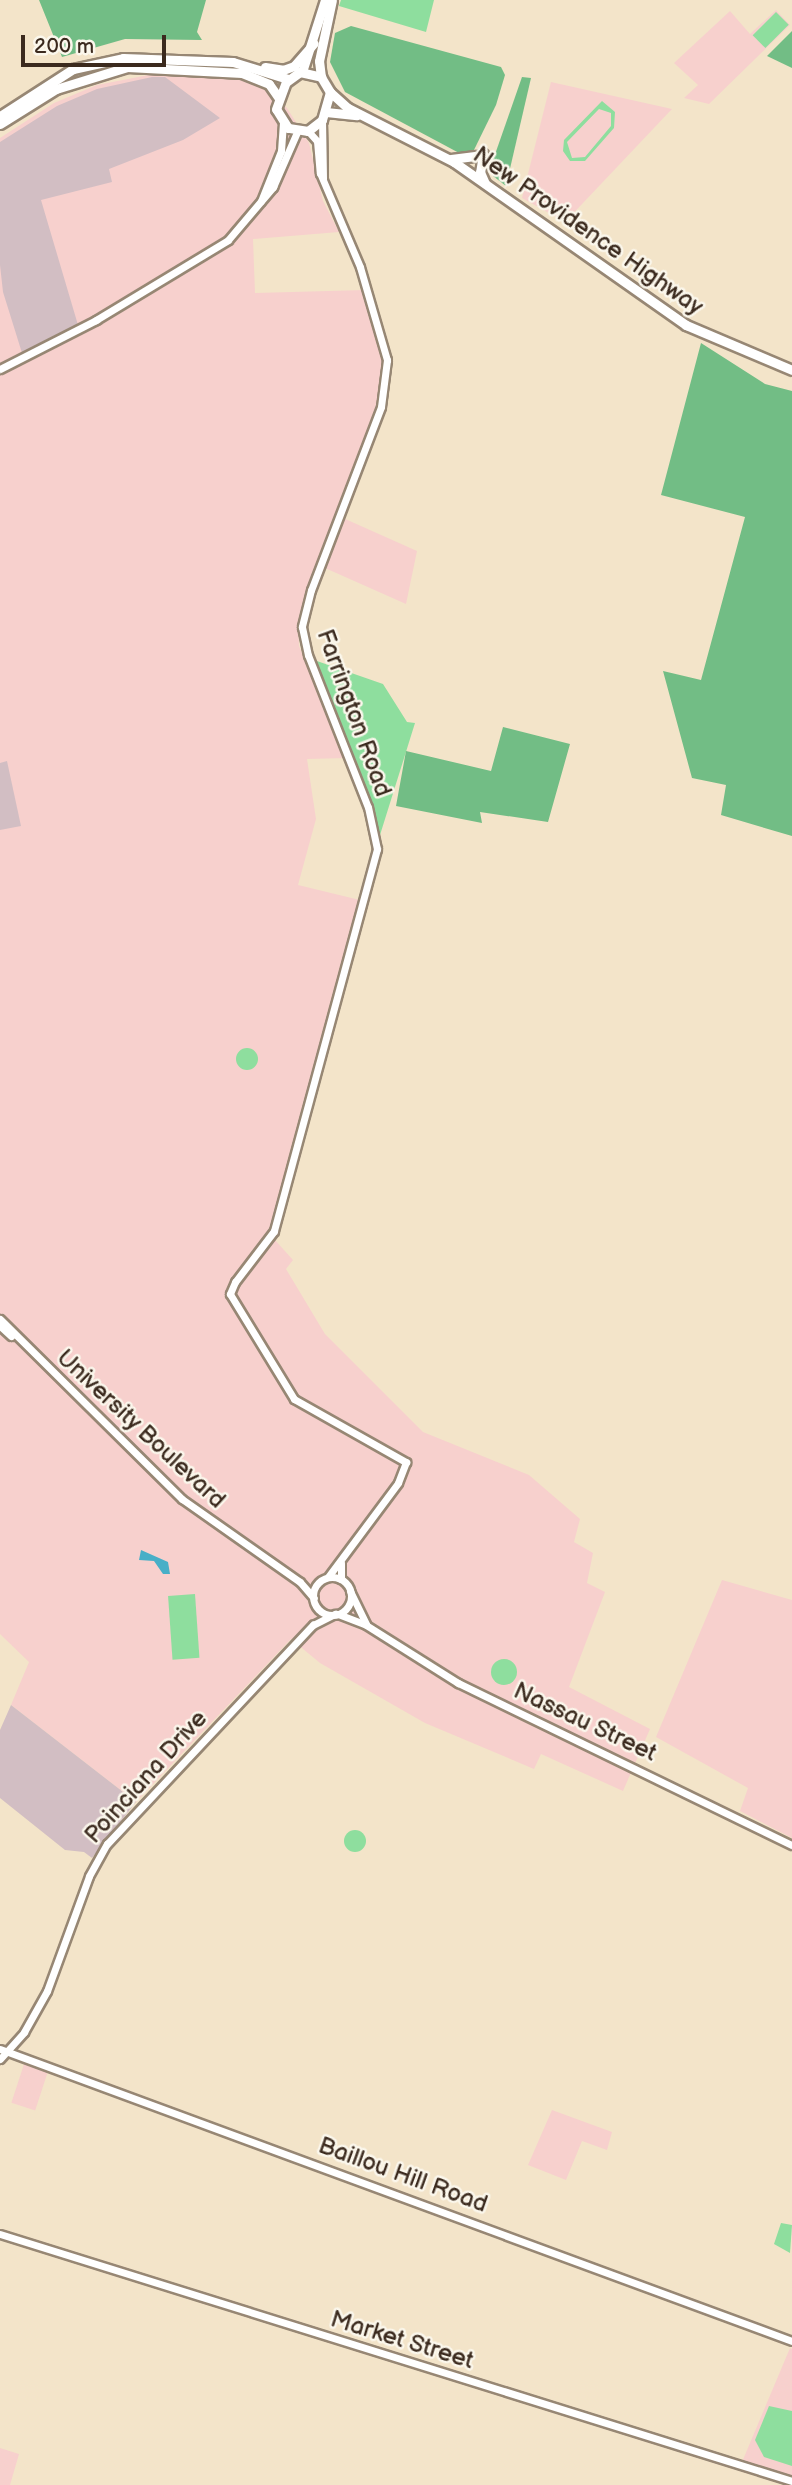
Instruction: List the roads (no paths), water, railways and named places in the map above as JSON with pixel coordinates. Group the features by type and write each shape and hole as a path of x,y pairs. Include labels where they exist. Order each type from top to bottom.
{"highway":[{"path":"325,0 314,43 302,72 288,79 278,97 276,112 283,124 298,132 308,131 324,116 331,92"},
{"path":"302,72 321,77 319,61 332,0"},
{"path":"0,116 59,76 108,61 158,56 233,62 283,70 299,63 314,43"},
{"path":"233,62 288,79"},
{"path":"0,124 56,89 127,67 242,74 269,84 278,97"},
{"name":"New Providence Highway","path":"321,77 331,92 365,116 449,159 686,325 792,370"},
{"name":"New Providence Highway","path":"324,116 365,116"},
{"path":"449,159 480,155 481,172 487,185"}],"main road":[{"name":"Farrington Road","path":"323,179 324,116"},
{"path":"259,205 281,151 283,124"},
{"name":"Farrington Road","path":"308,131 317,141 323,179 377,316 388,376 302,627 308,655 361,786 377,849 274,1231 235,1282 230,1294 294,1399 406,1462 398,1483 341,1562"},
{"path":"0,369 96,320 228,240 273,187 298,132"},
{"name":"University Boulevard","path":"0,1318 28,1349 182,1499 300,1582 314,1598"},
{"name":"University Boulevard","path":"0,1326 28,1349"},
{"path":"313,1625 319,1609 314,1598 318,1584 341,1562"},
{"path":"341,1562 341,1579 350,1591 366,1625"},
{"path":"328,1577 341,1579"},
{"name":"University Boulevard","path":"300,1582 318,1584"},
{"path":"313,1625 337,1614 349,1603 350,1591"},
{"path":"319,1609 337,1614"},
{"name":"Nassau Street","path":"337,1614 366,1625 458,1683 792,1845"},
{"name":"Poinciana Drive","path":"0,2059 3,2050 24,2032 47,1991 89,1876 107,1844 313,1625"},
{"name":"Baillou Hill Road","path":"3,2050 792,2341"},
{"name":"Market Street","path":"0,2234 792,2481"}],"water":[{"path":"141,1550 168,1562 170,1574 163,1574 154,1561 139,1560"}]}
